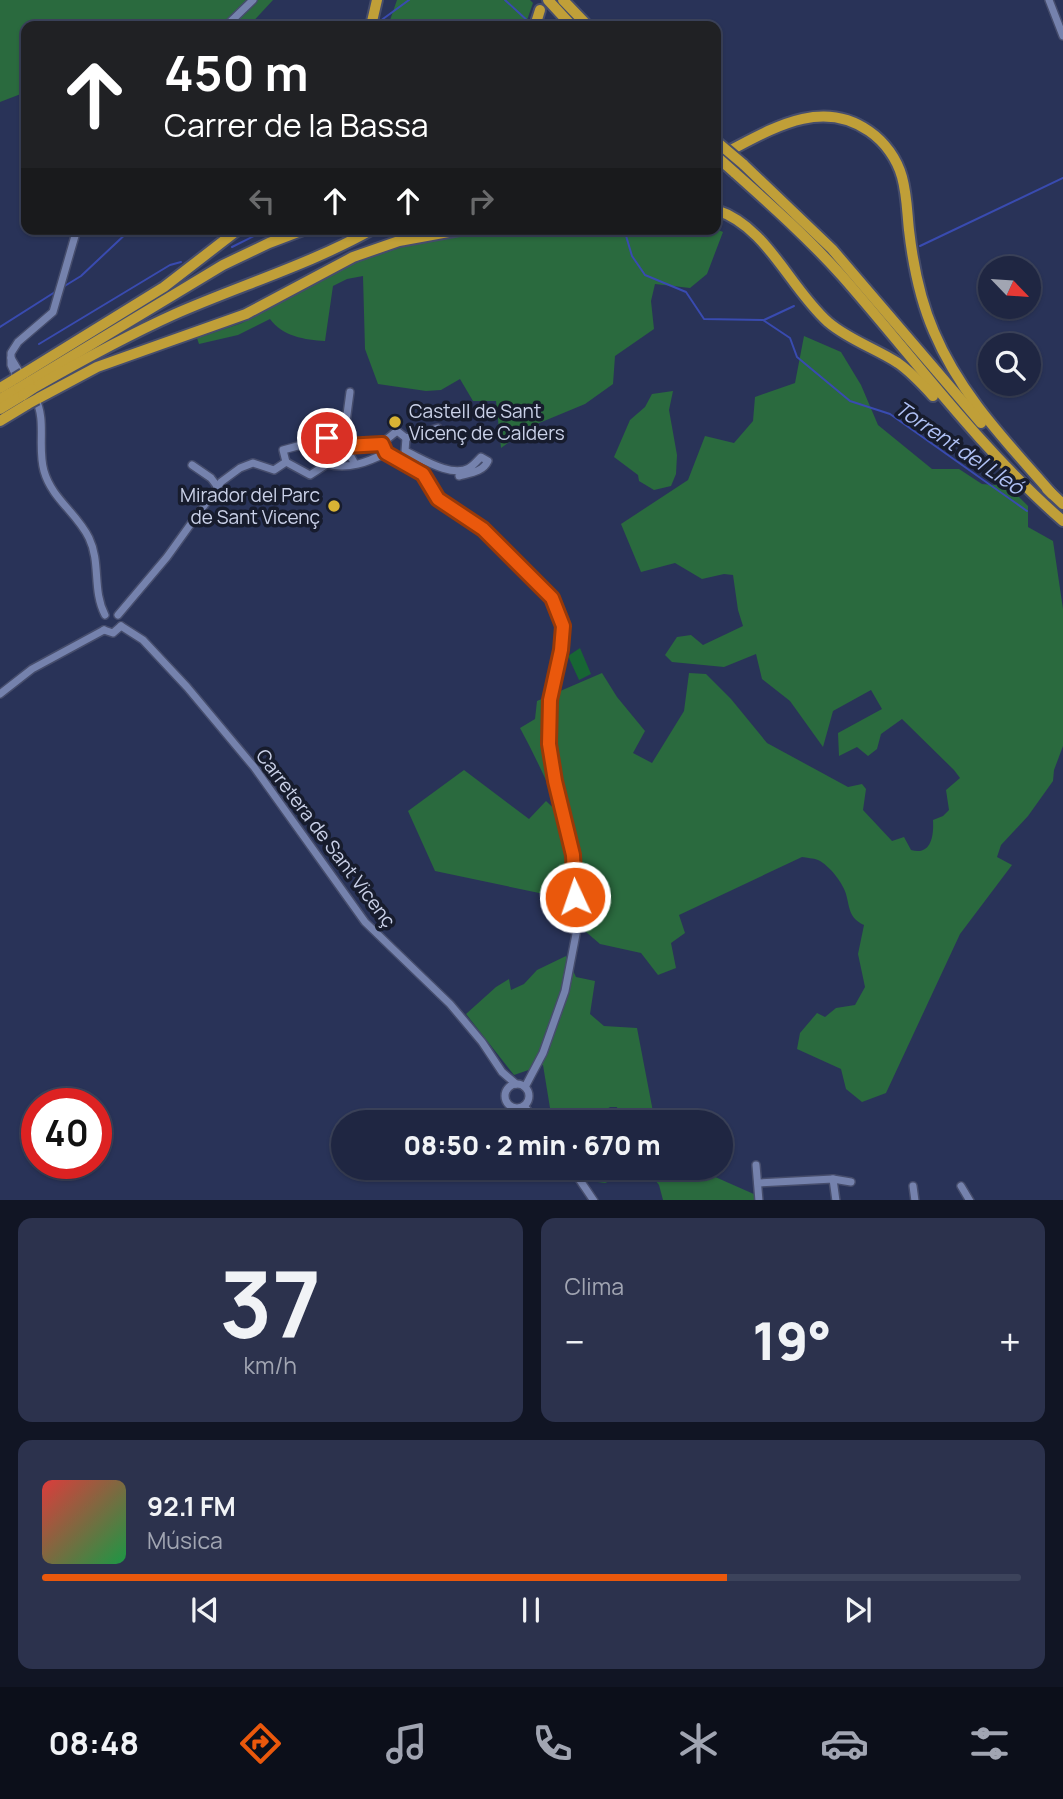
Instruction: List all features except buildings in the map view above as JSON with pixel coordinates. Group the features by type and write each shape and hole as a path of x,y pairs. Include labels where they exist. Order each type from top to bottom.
{"highway":[{"path":"372,21 377,0"},
{"path":"548,0 567,21"},
{"path":"563,0 583,21"},
{"path":"536,21 540,10"},
{"path":"721,154 780,125 817,116 852,122 880,140 895,161 902,178 916,273 925,308 943,351 979,410 1052,494"},
{"path":"721,146 841,275 971,430 1012,474 1063,521"},
{"path":"721,159 739,168 832,249 982,424 1030,475 1063,504"},
{"path":"721,212 740,221 755,233 812,306 840,332 899,364 919,380 987,457 1063,530"},
{"path":"0,408 231,235"},
{"path":"0,421 26,389 231,261 290,235"},
{"path":"0,388 26,389 167,318 318,256 361,235"},
{"path":"0,399 246,314 353,257 409,239 431,235"}],"street":[{"path":"231,21 253,0"},
{"path":"1049,0 1063,36"},
{"path":"10,357 18,342 53,312 74,235"},
{"path":"0,356 10,357"},
{"path":"10,357 39,405 41,456 47,481 88,537 96,566 97,598 105,615"},
{"path":"350,392 344,437 345,446 355,464"},
{"path":"406,438 438,428"},
{"path":"386,453 368,463 337,467 327,464 310,475 286,462 283,450 327,438 345,446 382,444 397,431 406,438"},
{"path":"406,438 405,450 443,468 461,471 470,468 481,457 488,461 477,471 460,476"},
{"path":"382,444 386,453 423,474 438,499 483,529 552,598 563,626 561,650 550,700 549,744 573,855 577,929 565,991 543,1053 525,1087"},
{"path":"118,615 180,540 217,486 240,468 253,463 274,470 286,462"},
{"path":"191,465 211,478 217,486"},
{"path":"104,629 102,621 105,615 118,615"},
{"path":"104,629 113,633 121,626 118,615"},
{"name":"Carretera de Sant Vicenç","path":"121,626 143,640 187,687 254,767 365,922 468,1024 502,1072 516,1084"},
{"path":"0,694 32,669 104,629"},
{"name":"Carretera de Sant Vicenç","path":"502,1072 505,1094"},
{"path":"516,1084 525,1087 529,1096 524,1106 510,1107 505,1101 508,1088 516,1084"},
{"path":"524,1106 527,1110"},
{"path":"756,1165 759,1200"},
{"path":"758,1184 833,1179 851,1182"},
{"path":"833,1179 836,1200"},
{"path":"580,1180 594,1200"},
{"path":"913,1186 915,1200"},
{"path":"961,1186 970,1200"}],"green space":[{"path":"0,0 273,0 254,21 21,21 21,94 0,102"},
{"path":"397,0 530,0 533,3 527,21 390,21"},
{"path":"721,231 723,232 707,274 690,288 655,284 651,301 654,329 615,356 613,384 585,404 532,426 501,448 496,401 473,401 460,379 441,390 426,391 378,384 365,349 363,276 347,279 333,286 325,341 287,333 270,319 238,335 199,344 197,338 242,323 346,265 415,243 463,235 721,235"},
{"path":"804,336 841,352 861,385 878,425 932,469 959,469 982,484 1008,486 1028,506 1028,527 1053,541 1063,609 1063,746 1053,781 1028,816 1001,845 997,857 1012,865 960,934 886,1093 862,1102 846,1089 841,1069 797,1049 800,1033 817,1013 825,1017 836,1008 855,1005 865,987 858,954 864,925 853,916 842,885 822,862 802,857 679,915 685,933 671,943 676,968 658,975 641,953 600,944 586,932 570,924 563,898 435,871 408,811 464,770 529,819 546,801 562,816 520,728 535,719 537,701 602,673 617,697 645,731 633,753 652,763 684,711 689,673 706,674 731,699 767,743 848,787 862,784 866,789 863,810 892,841 904,837 911,850 918,851 927,847 932,838 933,820 949,810 946,790 960,778 954,770 902,719 881,734 877,749 868,756 857,747 839,756 838,733 882,709 871,690 833,711 823,747 790,701 762,679 756,654 724,667 672,662 665,655 677,637 691,635 703,645 743,626 733,575 724,574 702,579 675,563 641,572 621,524 688,480 705,436 734,443 753,421 755,397 795,383"},
{"path":"673,391 669,410 677,455 676,474 671,486 654,490 639,481 638,475 614,457 630,420 645,407 652,394"},
{"path":"580,648 591,674 579,680 568,656"},
{"path":"566,956 576,977 595,981 590,1014 604,1026 637,1028 653,1110 617,1110 617,1107 610,1107 606,1110 550,1110 543,1065 514,1075 466,1014 496,987 509,979 511,990 524,984 537,970"},
{"path":"590,1180 612,1180 605,1183"},
{"path":"655,1180 722,1180 756,1195 756,1200 663,1200"}],"waterway":[{"path":"380,21 409,0"},
{"name":"Torrent del Lleó","path":"505,0 528,21"},
{"path":"920,246 1063,178"},
{"path":"63,287 81,276 125,235"},
{"name":"Torrent del Lleó","path":"232,247 256,235"},
{"name":"Torrent del Lleó","path":"626,235 632,256 645,275 686,292 704,319 763,320 790,338 797,357 850,401 890,414 1027,511"},
{"name":"Torrent del Lleó","path":"39,344 170,265 181,262"},
{"path":"0,327 55,292"},
{"path":"764,320 794,306"}],"place":[{"name":"Castell de Sant Vicenç de Calders","path":"395,422"},
{"name":"Mirador del Parc de Sant Vicenç","path":"334,506"}],"route":[{"path":"327,438 345,446 382,444 386,453 423,474 438,499 483,529 552,598 563,626 561,650 550,700 549,744 573,855 575,897"}]}
